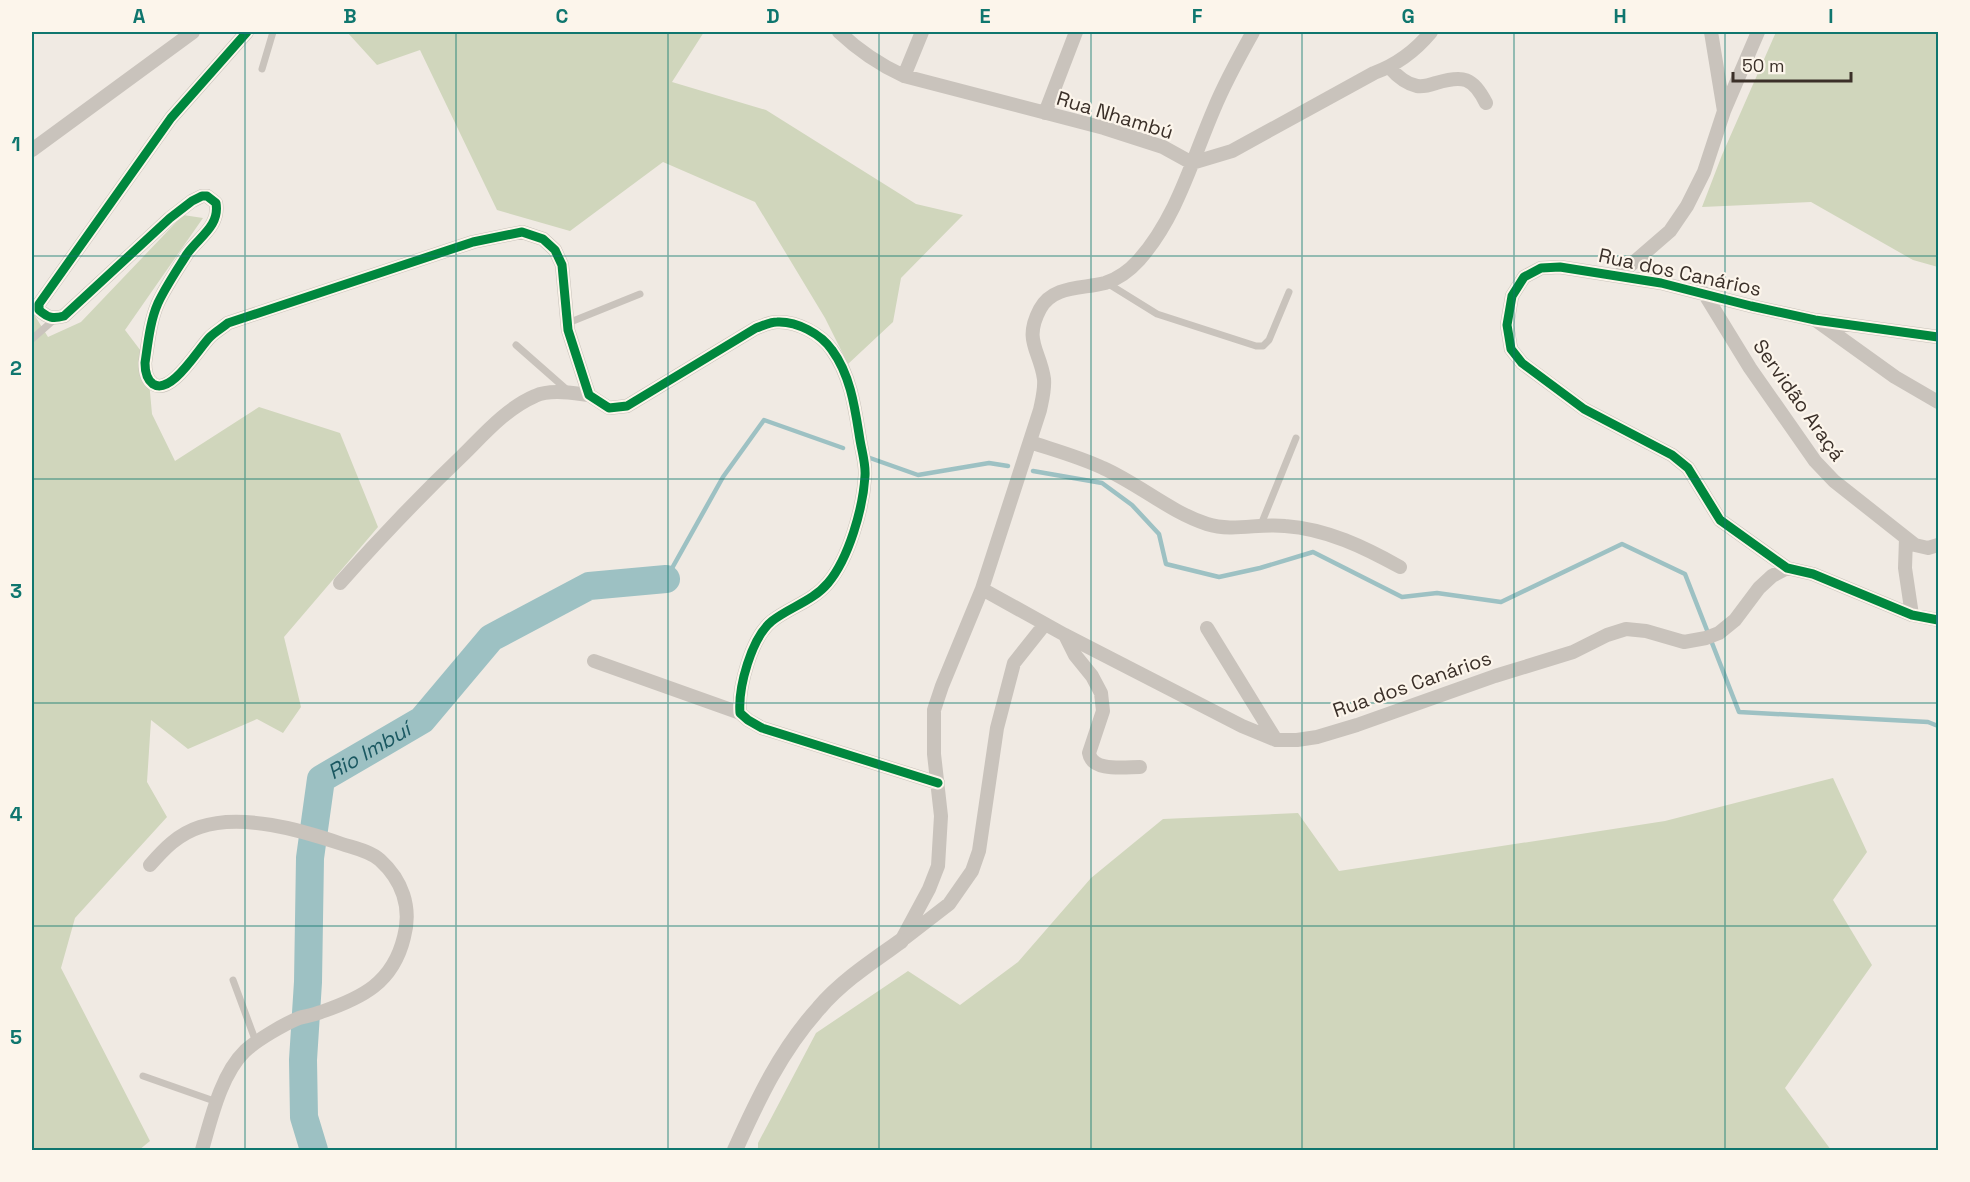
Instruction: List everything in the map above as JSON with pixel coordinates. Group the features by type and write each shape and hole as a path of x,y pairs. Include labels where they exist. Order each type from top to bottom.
{"street":[{"path":"32,150 193,32"},
{"path":"247,32 171,118 39,304 39,310 46,317 64,316 170,218 192,201 207,196 216,203 216,218 190,251 158,305 145,371 149,381 162,386 174,380 211,336 228,323 473,242 522,232 543,239 555,250 562,265 568,323 574,352 589,395"},
{"name":"Rua Nhambú","path":"838,32 870,57 904,76 1134,137 1163,147 1192,164"},
{"path":"904,76 922,32"},
{"path":"1045,113 1076,32"},
{"path":"901,941 929,890 938,866 941,816 934,754 934,710 982,589 1045,389 1041,366 1033,342 1033,325 1046,300 1072,288 1107,283 1125,274 1139,260 1156,237 1188,176 1213,110 1253,32"},
{"path":"1192,164 1232,151 1389,67 1422,42 1431,32"},
{"path":"1711,32 1724,111"},
{"path":"1618,276 1670,231 1688,206 1704,172 1724,111 1758,32"},
{"path":"1389,67 1399,78 1416,86 1426,86 1457,78 1468,80 1479,89 1486,103"},
{"name":"Rua dos Canários","path":"982,589 1065,635 1242,726 1276,740 1317,737 1357,725 1495,676 1573,652 1607,635 1626,629 1646,631 1684,642 1713,636 1736,620 1772,576 1787,568 1720,520 1688,468 1672,454 1584,409 1535,375 1522,363 1510,349 1507,325 1512,296 1524,277 1541,268 1560,267 1661,283 1815,320 1938,337"},
{"name":"Servidão Araçá","path":"1704,293 1750,368 1815,461 1834,481 1906,538 1921,547 1928,548 1938,545"},
{"path":"1815,320 1894,377 1938,402"},
{"path":"340,583 391,526 492,426 536,395 570,392 589,395 609,408 627,406 756,328 776,322 793,323 808,329 830,347 843,368 855,406 865,474 862,502 842,559 830,581 817,594 770,622 760,636 742,678 740,713"},
{"path":"1030,442 1104,468 1187,517 1222,527 1284,525 1360,545 1400,567"},
{"path":"1906,538 1905,568 1912,615"},
{"path":"1787,568 1813,574 1912,615 1938,620"},
{"path":"735,1150 762,1090 786,1050 819,1007 854,975 949,904 972,871 979,850 997,728 1014,663 1045,624"},
{"path":"1207,628 1276,740"},
{"path":"1065,635 1074,655 1092,676 1101,693 1102,711 1089,753 1090,759 1095,764 1103,766 1140,767"},
{"path":"594,661 740,713 762,728 938,783"},
{"path":"150,865 180,836 201,827 246,822 297,829 378,858 396,878 406,899 405,936 386,976 362,997 299,1018 245,1051 230,1070 202,1150"}],"lane":[{"path":"262,69 273,32"},
{"path":"1107,283 1157,314 1256,346 1263,346 1269,340 1289,292"},
{"path":"568,323 640,294"},
{"path":"32,339 56,318"},
{"path":"516,345 570,392"},
{"path":"1260,527 1296,438"},
{"path":"233,980 257,1044"},
{"path":"143,1076 217,1102"}],"green space":[{"path":"347,32 704,32 672,82 766,110 916,204 963,215 901,278 893,322 848,364 825,318 755,202 663,162 570,231 497,210 420,50 377,65"},
{"path":"1776,32 1938,32 1938,267 1913,260 1811,202 1702,207 1722,155"},
{"path":"183,215 203,218 125,330 147,359 152,414 175,461 259,407 340,433 378,527 284,637 301,707 283,733 257,719 188,749 151,720 147,782 167,817 75,918 61,968 150,1141 139,1150 32,1150 32,311 48,337 81,322"},
{"path":"1833,778 1867,852 1833,900 1872,965 1785,1088 1831,1150 758,1150 758,1143 816,1033 908,971 960,1005 1018,962 1091,878 1163,819 1298,813 1339,871 1665,821"}],"waterway":[{"path":"666,579 723,477 764,420 843,448"},
{"path":"870,458 918,475 989,463 1008,466"},
{"path":"1033,471 1102,483 1132,505 1159,534 1166,564 1219,577 1260,568 1313,552 1402,597 1437,593 1501,602 1622,544 1685,574 1739,712 1928,722 1938,726"},
{"name":"Rio Imbuí","path":"314,1150 304,1117 303,1060 308,982 310,858 321,779 422,720 491,638 589,586 666,579"}],"cycle path":[{"path":"247,32 171,118 39,304 39,310 51,317 64,316 170,218 192,201 207,196 216,203 212,225 187,254 168,284 155,310 151,325 145,369 151,382 160,386 176,378 210,337 228,323 473,242 522,232 543,239 555,250 562,265 568,330 589,395 609,408 627,406 756,328 769,323 785,322 808,330 822,339 832,350 848,382 865,467 861,503 854,532 836,573 815,595 772,621 758,639 747,664 741,690 740,713 762,728 938,783"},
{"path":"1938,337 1815,320 1661,283 1560,267 1541,268 1524,277 1512,296 1507,325 1511,349 1522,363 1584,409 1672,455 1688,468 1720,520 1787,568 1813,574 1912,615 1938,620"}]}
